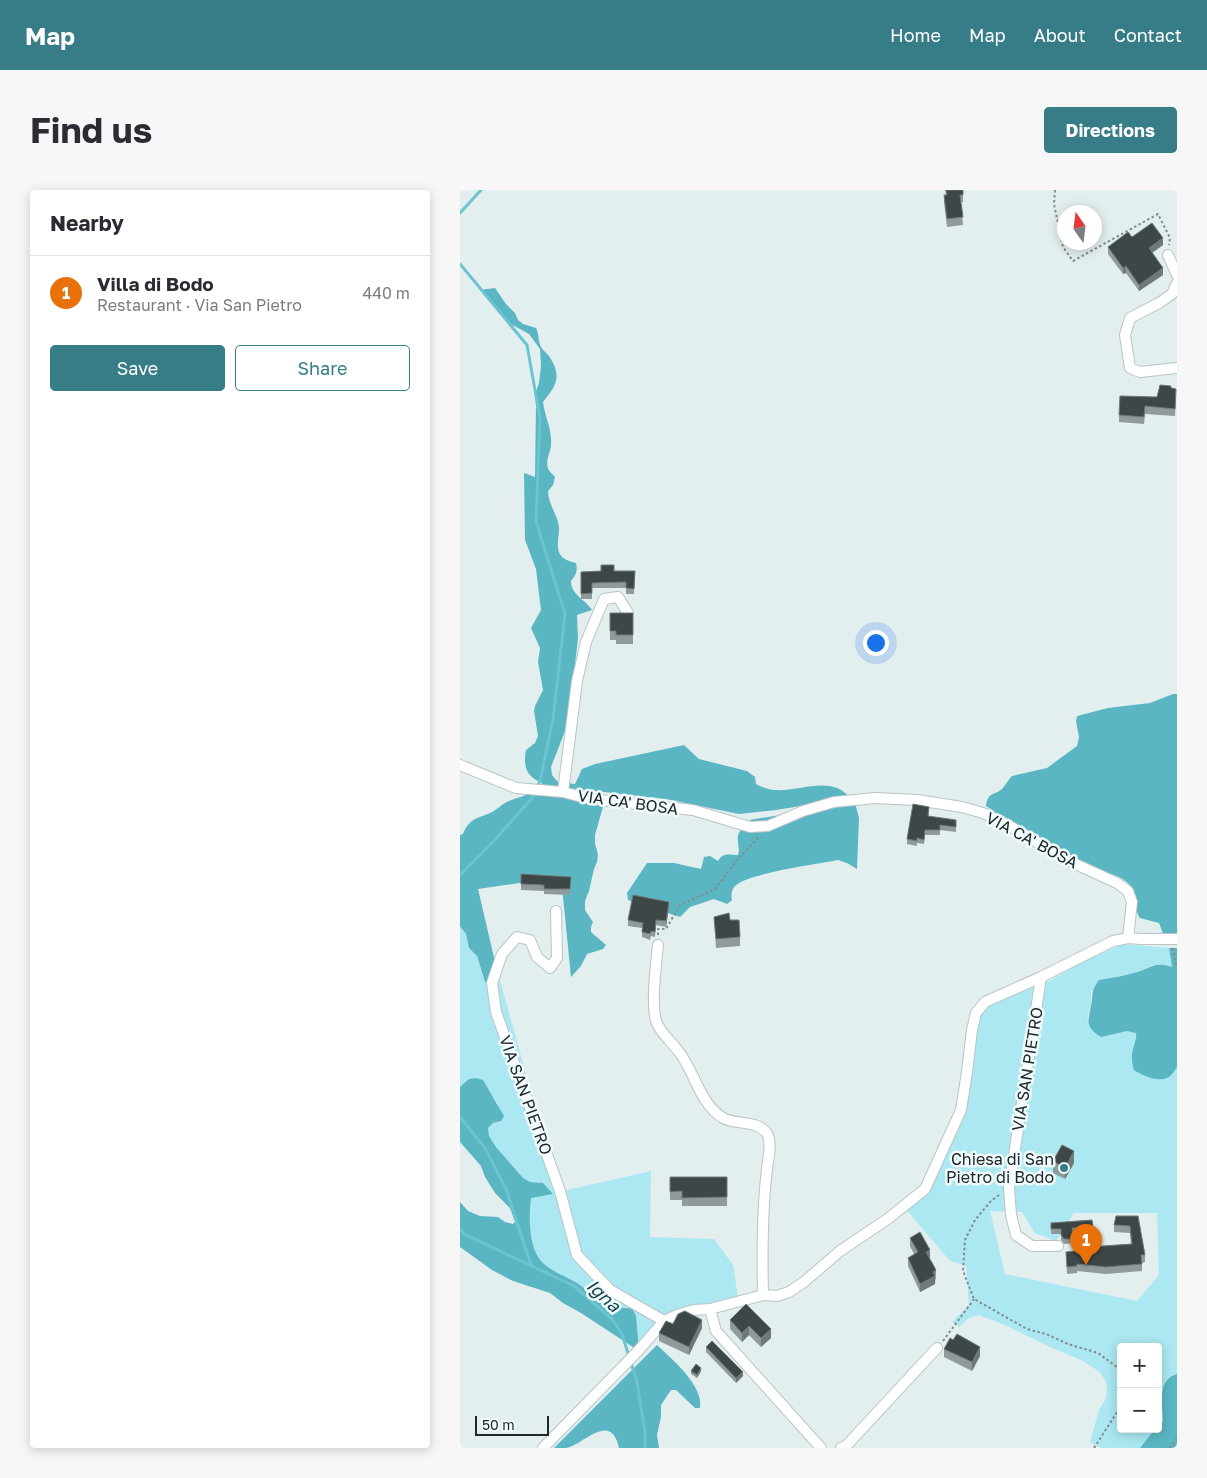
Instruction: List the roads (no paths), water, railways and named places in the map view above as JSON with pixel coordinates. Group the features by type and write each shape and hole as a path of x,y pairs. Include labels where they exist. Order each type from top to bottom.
{"street":[{"path":"1168,255 1177,275"},
{"path":"1177,283 1172,294 1130,318 1125,335 1130,368 1140,372 1177,368"},
{"name":"VIA CA' BOSA","path":"563,792 577,681 586,642 604,599 618,597 628,613"},
{"name":"VIA CA' BOSA","path":"460,764 516,788 563,792 585,798 692,810 750,827 768,826 803,811 834,802 875,798 917,800 983,813 1008,825 1071,862 1128,890 1132,902 1128,938"},
{"name":"VIA SAN PIETRO","path":"556,910 557,958 550,968 537,958 530,940 517,938 502,954 492,983 496,1012 560,1191 577,1255 610,1290 664,1321 677,1315 710,1309 763,1295 777,1296 789,1292 925,1189 961,1110 972,1030 976,1013 985,1002 1041,977 1113,941 1128,938 1174,939"},
{"path":"658,945 654,995 656,1022 680,1053 702,1096 713,1109 723,1118 758,1126 766,1132 769,1142 762,1228 763,1295"},
{"name":"VIA SAN PIETRO","path":"1041,977 1009,1188 1011,1214 1016,1235 1032,1246 1058,1246"},
{"path":"710,1309 716,1331 821,1448"},
{"path":"543,1448 622,1365 638,1351 664,1321"},
{"path":"841,1448 846,1446 937,1348"}],"waterway":[{"path":"460,213 481,190"},
{"path":"460,264 527,345 540,418 536,521 565,614 553,719 540,781 532,798 460,875"},
{"path":"460,1117 485,1148 506,1189 531,1265"},
{"name":"Igna","path":"460,1229 464,1234 574,1286 612,1319 622,1334 637,1382 645,1432 645,1448"}],"place":[{"name":"Chiesa di San Pietro di Bodo","path":"1064,1168"},
{"name":"Villa di Bodo","path":"1086,1265"}]}
